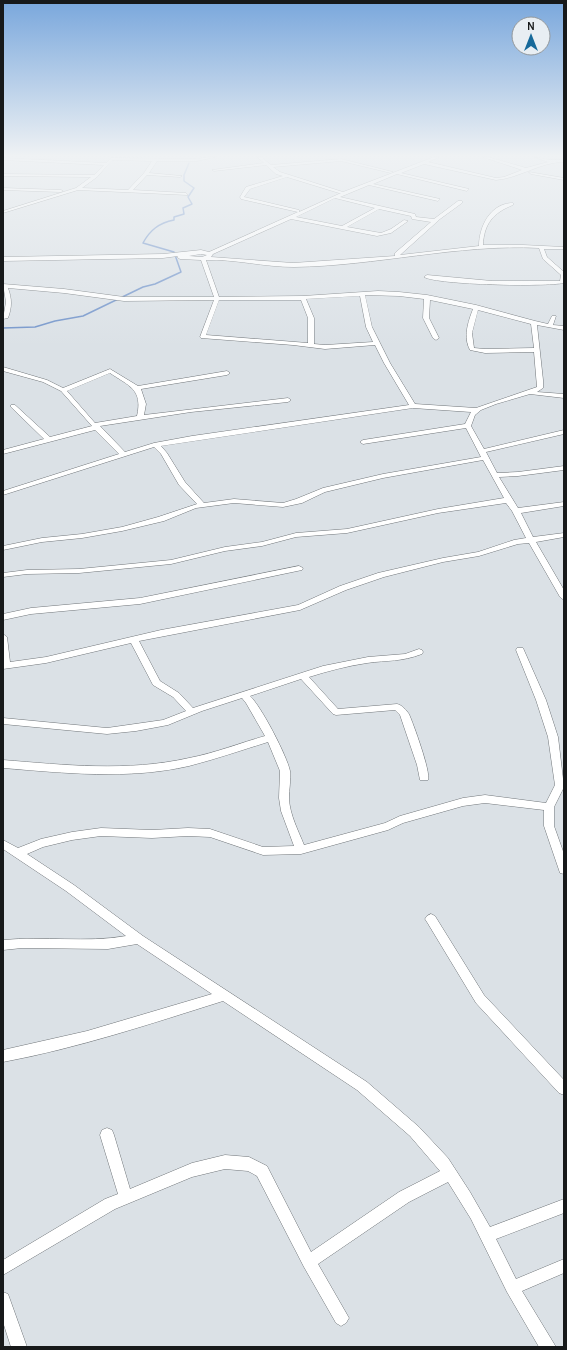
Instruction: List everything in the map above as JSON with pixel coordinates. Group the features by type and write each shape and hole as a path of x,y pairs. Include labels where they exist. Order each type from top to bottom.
{"street":[{"path":"177,256 204,252 226,244 278,220"},
{"path":"207,257 284,220"},
{"path":"304,220 373,234 384,234 406,221"},
{"path":"343,228 357,220"},
{"path":"428,220 435,221"},
{"path":"481,248 482,226 487,220"},
{"path":"398,257 397,254 435,221"},
{"path":"428,277 514,284 563,282 563,275 545,258 540,247"},
{"path":"3,259 177,256 207,257 284,266 398,257 481,248 564,248"},
{"path":"204,252 207,257 217,298 203,337 325,347 377,344"},
{"path":"3,286 64,291 124,299 303,298 362,294 399,294 427,297 476,307 534,323 564,328"},
{"path":"3,286 10,299 6,318"},
{"path":"362,294 369,328 413,406"},
{"path":"427,297 426,318 436,338"},
{"path":"303,298 311,318 312,345"},
{"path":"476,307 471,318 470,327 472,349 485,351 537,350"},
{"path":"550,326 554,316"},
{"path":"534,323 541,370 540,388 532,393 494,403 478,410 471,415 468,426 531,540 560,581 564,597"},
{"path":"3,369 45,381 63,390 95,426 123,454"},
{"path":"63,390 110,371 137,388 143,404 140,417"},
{"path":"137,388 227,373"},
{"path":"532,393 564,396"},
{"path":"3,452 95,426 140,417 224,405 288,400"},
{"path":"13,406 49,440"},
{"path":"3,492 123,454 156,445 192,438 413,406 478,410"},
{"path":"363,442 468,426"},
{"path":"482,450 564,432"},
{"path":"156,445 164,453 182,483 202,505"},
{"path":"3,548 42,540 82,536 122,529 161,519 195,506 234,502 283,505 299,501 323,490 382,476 485,458"},
{"path":"495,475 518,474 564,468"},
{"path":"3,575 28,572 79,571 171,562 225,549 262,544 296,535 347,531 438,511 508,500"},
{"path":"516,511 564,504"},
{"path":"3,637 5,647 4,665 46,660 134,640 300,607 343,588 381,575 531,540 564,535"},
{"path":"3,617 30,611 161,598 299,568"},
{"path":"134,640 156,683 176,695 192,712"},
{"path":"520,650 541,700 553,738 560,785 549,807 549,826 564,870"},
{"path":"3,721 107,732 136,728 165,722 302,675 340,665 406,657 419,652"},
{"path":"302,675 336,712 397,707 400,709 404,714 422,765 424,777"},
{"path":"244,695 250,701 284,768 286,780 284,798 288,820 301,850"},
{"path":"3,764 91,771 150,768 189,762 270,738"},
{"path":"18,854 49,841 101,832 152,834 188,832 210,833 263,851 301,850 388,826 400,820 463,802 485,799 549,807"},
{"path":"3,844 70,888 139,939 225,994 362,1086 394,1113 431,1148 450,1173 488,1235 513,1287 548,1347"},
{"path":"431,919 480,999 564,1088"},
{"path":"3,946 22,943 108,944 139,939"},
{"path":"3,1056 68,1043 225,994"},
{"path":"107,1135 126,1196"},
{"path":"3,1268 126,1196 192,1170 225,1162 249,1164 262,1172 309,1262 341,1318"},
{"path":"309,1262 404,1197 450,1173"},
{"path":"488,1235 564,1206"},
{"path":"513,1287 564,1266"},
{"path":"3,1299 19,1347"}],"waterway":[{"path":"3,328 35,327 55,321 83,316 143,287 155,284 181,272 174,252 143,243 149,234 156,228 164,223 174,220"}]}
